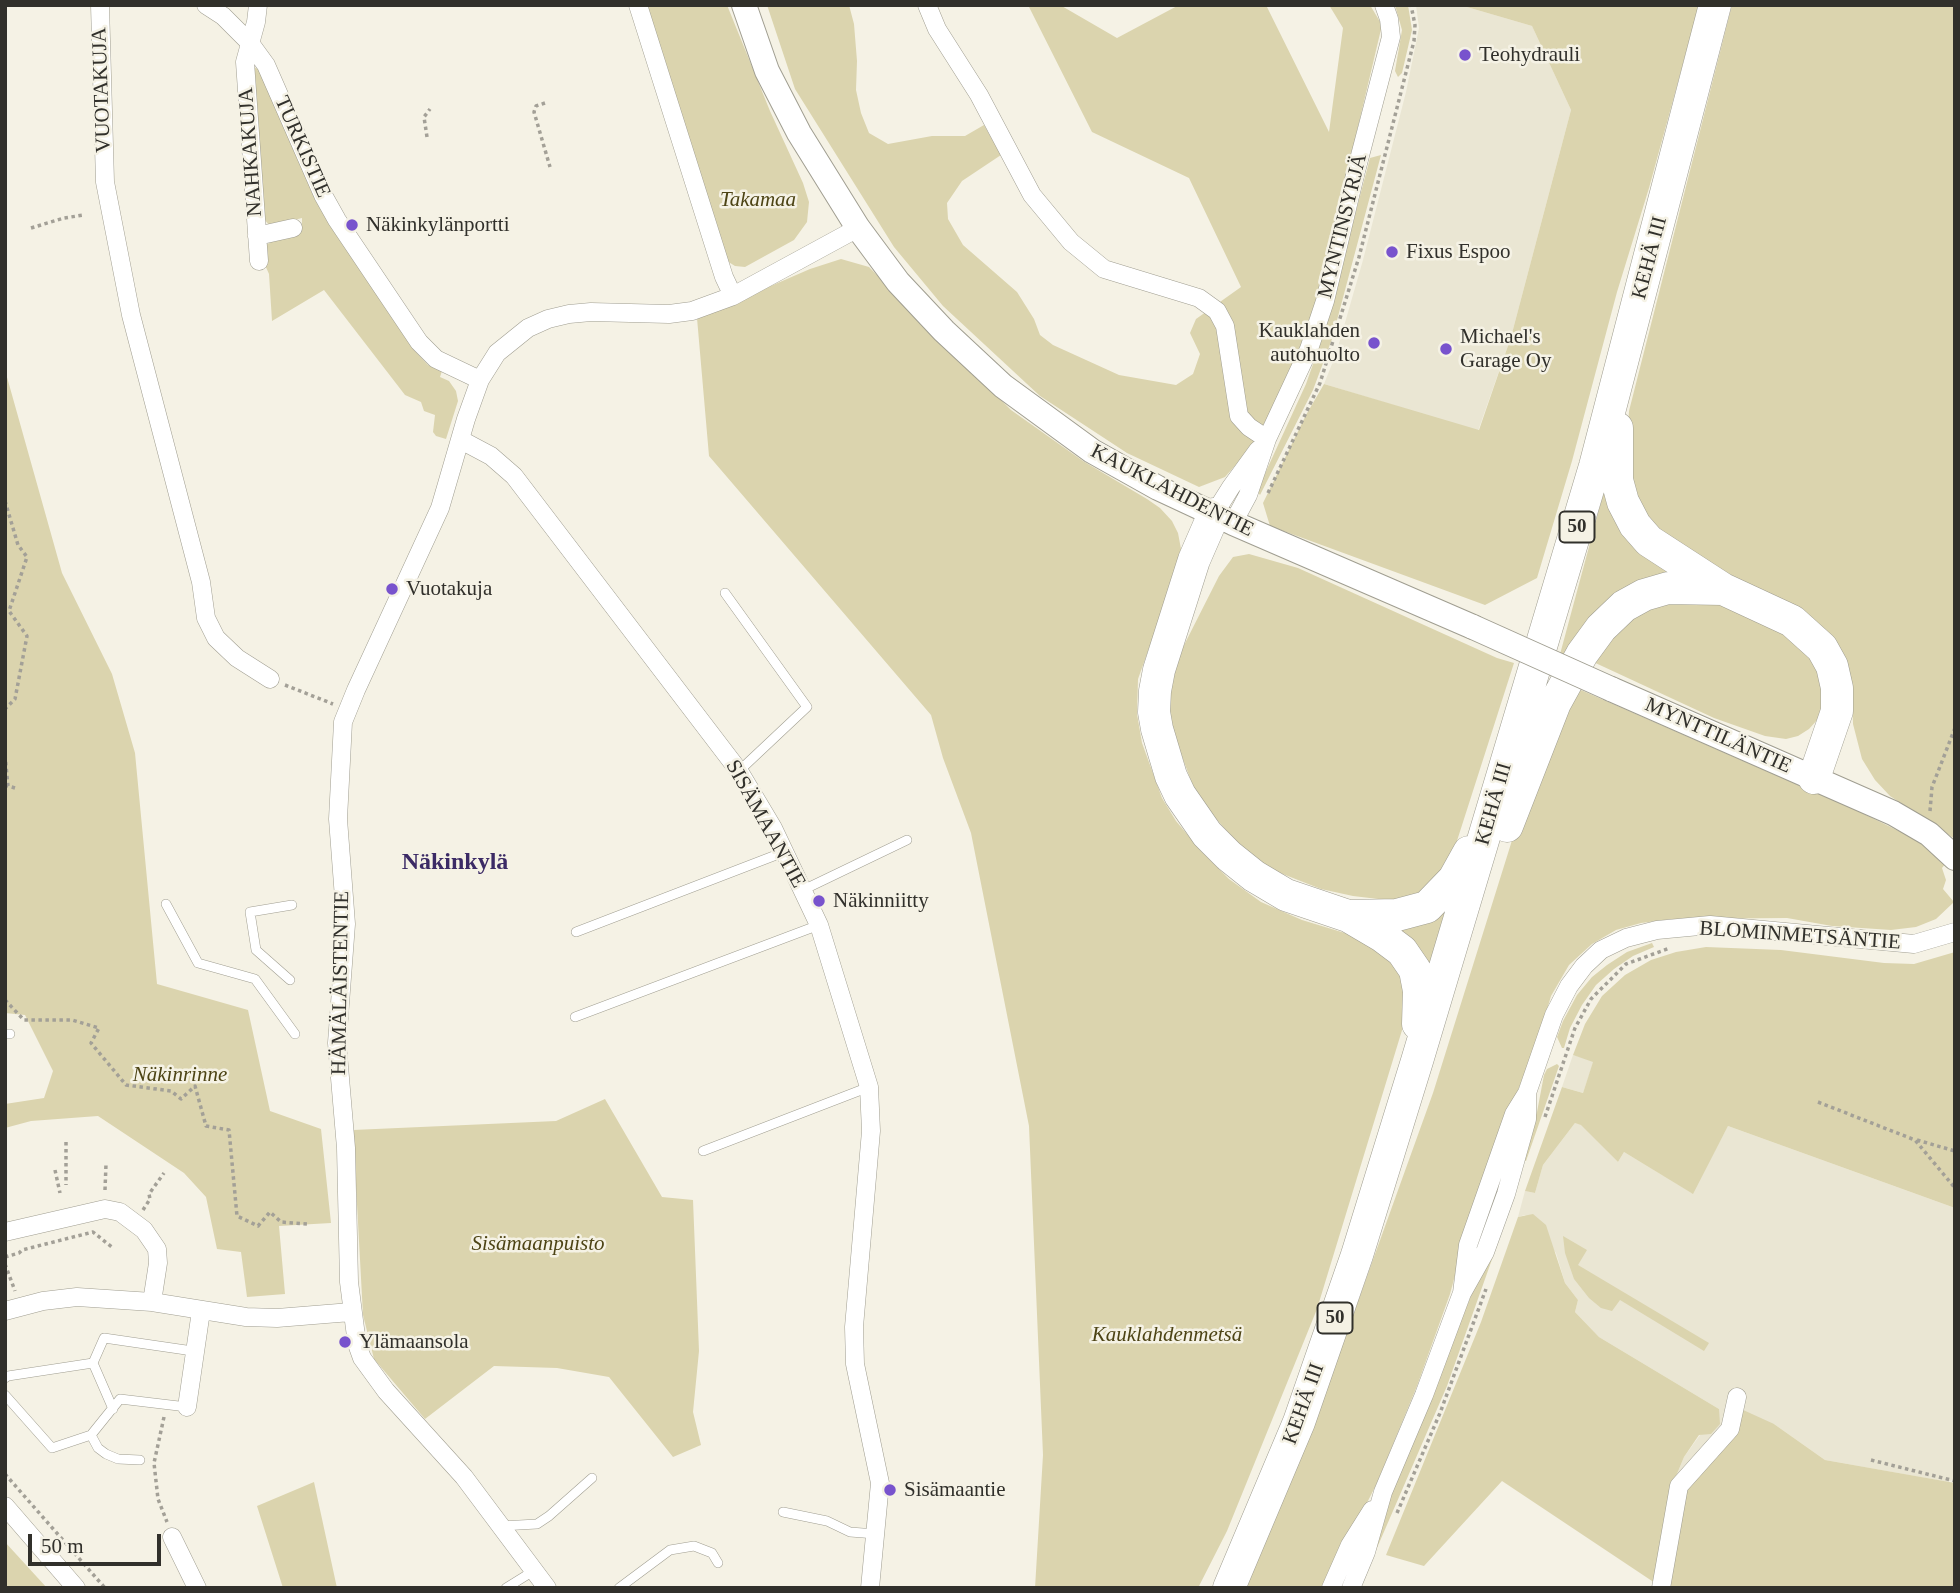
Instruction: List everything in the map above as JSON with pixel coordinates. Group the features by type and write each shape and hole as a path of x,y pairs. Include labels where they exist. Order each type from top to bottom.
{"highway":[{"name":"KEHÄ III","path":"1229,1588 1299,1422 1357,1255 1417,1061 1595,466 1715,5"},
{"path":"1616,384 1617,480 1623,502 1635,525 1649,541 1723,589 1792,621 1822,648 1832,666 1837,688 1837,711 1814,778"},
{"path":"1223,519 1159,670 1154,712 1171,776 1207,834 1254,876 1286,895 1348,916 1402,951 1415,970 1419,991 1417,1061"},
{"path":"1467,897 1502,838 1555,704 1582,654 1601,628 1624,606 1644,594 1668,588 1723,589"},
{"path":"1348,916 1397,915 1427,907 1454,879 1489,821"}],"street":[{"name":"VUOTAKUJA","path":"100,5 105,183 131,315 201,582 205,618 216,638 237,658 270,679"},
{"name":"TURKISTIE","path":"206,5 223,16 250,43 266,65 328,203 419,342 436,359 480,380"},
{"name":"NAHKAKUJA","path":"258,5 244,62 259,261"},
{"path":"638,5 715,251 733,296"},
{"name":"KAUKLAHDENTIE","path":"744,5 767,71 799,133 858,228 898,282 944,331 1003,386 1092,451 1158,488 1223,519 1473,627"},
{"path":"927,5 937,29 979,95 1032,195 1071,242 1104,270 1199,299 1217,311 1224,326 1239,416 1249,428 1267,439"},
{"name":"MYNTINSYRJÄ","path":"1223,519 1248,495 1267,439 1309,349 1325,301 1391,37 1384,5"},
{"path":"257,236 293,228"},
{"path":"480,380 496,353 509,341 548,319 591,312 669,314 692,311 733,296 858,228"},
{"name":"HÄMÄLÄISTENTIE","path":"480,380 440,508 349,708 342,731 338,819 346,924 337,1043 346,1148 351,1312 362,1358 386,1391 455,1466 547,1588"},
{"name":"SISÄMAANTIE","path":"461,440 491,456 514,476 739,771 784,852 820,925 869,1087 871,1131 854,1328 855,1364 880,1483 870,1588"},
{"name":"MYNTTILÄNTIE","path":"1473,627 1893,813 1929,834 1955,858"},
{"name":"BLOMINMETSÄNTIE","path":"1351,1588 1366,1552 1383,1492 1424,1395 1462,1293 1485,1252 1506,1194 1527,1119 1527,1093 1554,1016 1569,986 1584,966 1601,950 1626,938 1657,930 1710,925 1914,944 1955,932"},
{"path":"5,1232 105,1209 120,1212 144,1230 157,1249 158,1263 152,1302"},
{"path":"5,1311 43,1301 77,1297 152,1302 246,1317 276,1318 351,1312"},
{"path":"187,1407 201,1311"},
{"path":"1661,1588 1679,1486 1730,1429 1737,1397"},
{"name":"BLOMINMETSÄNTIE","path":"1331,1588 1350,1545 1383,1492"},
{"path":"5,1506 76,1588"},
{"path":"172,1537 197,1588"}],"lane":[{"path":"725,593 807,707 739,771"},
{"path":"803,890 907,840"},
{"path":"576,932 784,852"},
{"path":"166,904 198,963 255,979 295,1034"},
{"path":"290,980 257,950 250,912 292,905"},
{"path":"575,1017 820,925"},
{"path":"703,1151 869,1087"},
{"path":"113,1409 93,1363 104,1338 186,1350"},
{"path":"5,1378 93,1363"},
{"path":"5,1395 52,1448 90,1435 120,1399 187,1407"},
{"path":"90,1435 98,1448 106,1454 140,1461"},
{"path":"501,1526 537,1524 592,1478"},
{"path":"783,1512 827,1521 850,1532 876,1534"},
{"path":"619,1588 670,1550 694,1546 712,1553 718,1563"},
{"path":"506,1588 535,1570"}],"path":[{"path":"545,103 536,106 534,112 550,167"},
{"path":"426,137 424,117 430,109"},
{"path":"31,228 84,215"},
{"path":"5,501 18,545 27,556 9,611 27,636 15,699 5,709"},
{"path":"270,679 349,708"},
{"path":"1929,834 1932,788 1955,727"},
{"path":"5,755 7,786 15,788"},
{"path":"1543,1122 1571,1037 1591,999 1626,964 1677,946"},
{"path":"5,1000 24,1020 72,1020 99,1028 91,1043 125,1085 171,1091 181,1099 195,1086 206,1126 229,1130 237,1216 258,1226 270,1212 281,1222 307,1224"},
{"path":"1818,1102 1915,1140 1955,1151"},
{"path":"1915,1140 1955,1188"},
{"path":"66,1142 66,1185"},
{"path":"105,1190 106,1164"},
{"path":"55,1170 60,1193"},
{"path":"141,1211 164,1173"},
{"path":"5,1257 93,1232 113,1248"},
{"path":"5,1264 16,1294"},
{"path":"1397,1513 1440,1413 1487,1287"},
{"path":"172,1537 158,1499 154,1463 164,1417 187,1407"},
{"path":"1871,1460 1955,1481"},
{"path":"5,1474 105,1588"}],"shaded area":[{"path":"1416,5 1460,5 1532,26 1571,110 1511,337 1478,431 1324,384 1336,354 1363,260 1406,92 1419,28"},
{"path":"1573,1055 1594,1061 1583,1093 1562,1087"},
{"path":"1575,1123 1581,1124 1618,1162 1624,1152 1692,1193 1728,1126 1955,1208 1955,1478 1948,1482 1825,1460 1774,1424 1672,1486 1684,1457 1719,1409 1599,1337 1575,1312 1578,1300 1565,1283 1556,1253 1525,1215 1518,1217 1525,1191 1535,1193 1543,1165"}],"green space":[{"name":"Takamaa","path":"645,5 727,5 803,183 809,202 807,222 794,240 745,267 735,266 727,261"},
{"path":"767,5 849,5 854,24 856,90 861,113 869,133 888,144 932,136 965,136 984,125 1001,155 962,181 947,203 948,219 963,245 1017,292 1034,319 1040,335 1053,345 1119,375 1176,385 1193,374 1200,354 1190,333 1196,319 1241,287 1189,178 1092,132 1028,5 1060,5 1117,38 1179,5 1266,5 1329,132 1343,28 1329,5 1370,5 1382,25 1319,292 1288,383 1248,451 1225,477 1199,487 1127,453 1040,396 943,306 894,247 795,89"},
{"path":"1395,5 1408,5 1412,30 1402,73 1398,77 1395,71 1402,30"},
{"path":"1460,5 1699,5 1537,578 1485,605 1270,526 1263,503 1324,384 1479,430 1511,337 1571,110 1532,26"},
{"path":"1732,5 1955,5 1955,839 1890,796 1875,780 1862,759 1853,724 1852,687 1839,645 1797,609 1697,558 1641,515 1625,466 1629,411"},
{"path":"252,66 258,69 273,99 316,201 333,230 414,350 428,365 442,371 440,377 449,381 456,391 458,401 446,439 433,432 435,415 424,411 421,402 405,395 324,290 272,321 269,274 265,265 266,245 302,231 302,218 270,226 263,218"},
{"path":"1381,155 1332,339 1313,390 1260,495 1257,491 1306,384 1324,333 1370,158"},
{"name":"Kauklahdenmetsä","path":"841,259 869,267 1011,410 1083,461 1147,499 1172,521 1181,549 1178,567 1138,679 1137,714 1142,743 1162,798 1176,821 1202,852 1229,879 1261,902 1302,920 1358,937 1391,961 1403,979 1410,1004 1317,1309 1227,1531 1198,1588 1035,1588 1043,1455 1029,1126 971,833 943,758 931,715 709,456 697,318 810,269"},
{"name":"Näkinrinne","path":"5,370 62,573 112,674 135,753 157,984 248,1010 270,1111 321,1129 331,1223 279,1226 285,1294 247,1297 241,1252 217,1249 206,1197 184,1173 98,1116 31,1121 5,1128 5,1104 44,1098 53,1071 25,1015 5,1013"},
{"path":"1607,480 1672,567 1671,578 1552,684"},
{"path":"1249,554 1298,568 1497,658 1514,663 1455,847 1438,878 1414,897 1395,901 1353,896 1321,889 1270,869 1240,846 1197,797 1166,713 1177,659 1219,576 1233,557"},
{"path":"1660,601 1712,601 1774,627 1808,653 1817,669 1822,685 1823,705 1818,719 1798,736 1786,739 1765,736 1714,718 1589,660 1606,635"},
{"path":"1574,687 1858,811 1915,839 1942,857 1946,863 1942,868 1946,880 1943,889 1954,902 1936,919 1916,927 1891,930 1832,926 1787,918 1672,919 1641,923 1616,930 1592,944 1569,965 1551,996 1538,1040 1499,1138 1464,1242 1450,1294 1417,1386 1377,1483 1324,1588 1246,1588 1320,1407 1433,1093 1514,834"},
{"path":"1447,905 1428,970 1397,932"},
{"path":"1652,943 1654,947 1633,956 1596,985 1582,1005 1562,1048 1557,1037 1563,1021 1577,995 1592,977 1627,952"},
{"path":"1706,947 1781,950 1884,963 1914,964 1955,952 1955,1208 1728,1126 1693,1194 1624,1152 1618,1162 1581,1125 1575,1123 1543,1165 1535,1193 1525,1191 1562,1087 1583,1093 1593,1062 1573,1055 1585,1024 1602,996 1625,975 1651,960"},
{"path":"1557,1064 1559,1066 1526,1161 1521,1160 1537,1112 1544,1075 1547,1069"},
{"name":"Sisämaanpuisto","path":"605,1099 662,1197 693,1200 699,1351 693,1412 701,1445 673,1457 609,1377 557,1368 494,1366 425,1419 374,1359 363,1315 353,1130 556,1121"},
{"path":"1533,1214 1546,1225 1565,1283 1578,1300 1575,1312 1599,1337 1719,1409 1720,1424 1711,1434 1699,1435 1684,1457 1672,1486 1655,1583 1502,1481 1424,1566 1386,1555 1481,1322 1518,1217"},
{"path":"1497,1231 1501,1234 1447,1386 1364,1578 1390,1497"},
{"path":"1563,1236 1587,1250 1578,1265 1709,1343 1704,1351 1620,1300 1612,1311 1601,1308 1574,1279 1565,1253"},
{"path":"1741,1409 1774,1424 1825,1460 1955,1483 1955,1588 1664,1588 1686,1484"},
{"path":"314,1482 337,1588 283,1588 257,1506"},
{"path":"5,1542 47,1588 5,1588"}],"place":[{"name":"Teohydrauli","path":"1465,55"},
{"name":"Näkinkylänportti","path":"352,225"},
{"name":"Fixus Espoo","path":"1392,252"},
{"name":"Kauklahden autohuolto","path":"1374,343"},
{"name":"Michael's Garage Oy","path":"1446,349"},
{"name":"Vuotakuja","path":"392,589"},
{"name":"Näkinniitty","path":"819,901"},
{"name":"Ylämaansola","path":"345,1342"},
{"name":"Sisämaantie","path":"890,1490"}],"district":[{"name":"Näkinkylä","path":"455,863"}]}
